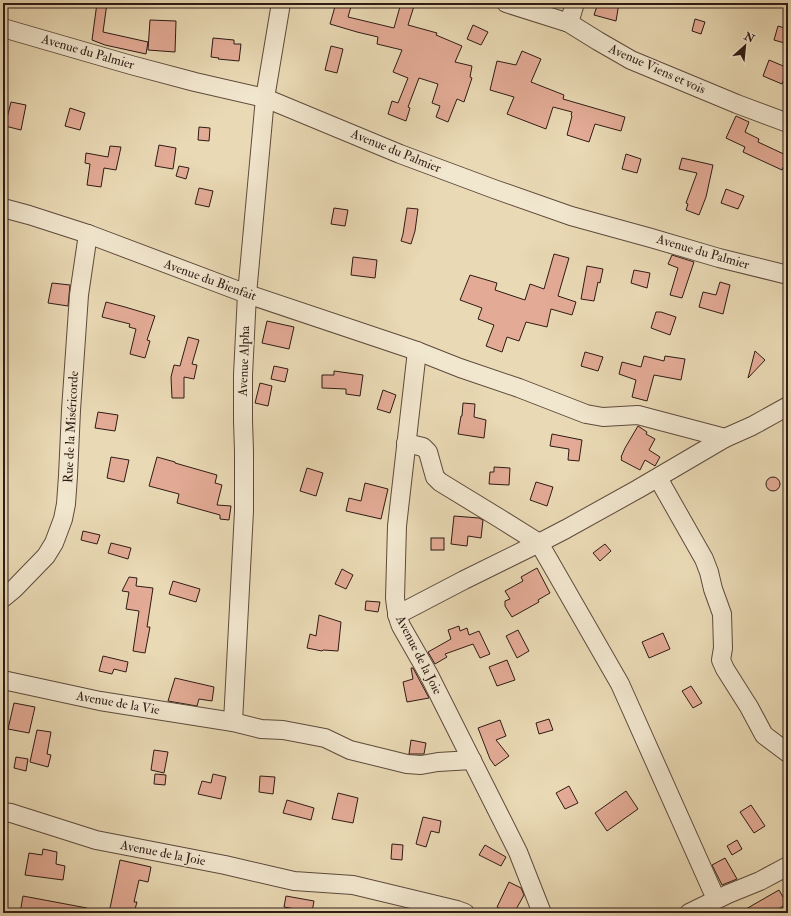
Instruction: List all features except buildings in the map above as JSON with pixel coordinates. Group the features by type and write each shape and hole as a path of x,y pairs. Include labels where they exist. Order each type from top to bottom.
{"street":[{"name":"Avenue Alpha","path":"233,722 244,511 243,375 247,294 265,98 281,3"},
{"name":"Avenue Viens et vois","path":"506,3 568,23 630,60 737,104 788,123"},
{"path":"568,23 574,3"},
{"name":"Avenue du Palmier","path":"3,28 131,65 195,82 265,98 408,156 494,189 571,216 719,258 788,274"},
{"name":"Avenue du Bienfait","path":"3,208 88,234 247,294 417,351 586,414 603,417 638,415 725,438"},
{"name":"Rue de la Miséricorde","path":"3,598 14,589 46,556 54,543 63,519 66,504 79,295 88,234"},
{"name":"Avenue de la Joie","path":"417,351 397,526 395,598 398,620 429,675 518,852 542,913"},
{"path":"397,615 539,543 625,497 725,438 752,426 788,406"},
{"path":"406,443 423,447 428,452 435,477 440,482 539,543 620,684 716,899"},
{"path":"658,478 704,559 709,572 713,589 722,614 723,648 721,660 725,669 749,707 764,735 788,753"},
{"name":"Avenue de la Vie","path":"3,680 107,702 233,722 261,729 283,730 325,738 350,750 407,764 421,765 438,762 472,760"},
{"name":"Avenue de la Joie","path":"3,812 96,840 225,865 294,881 354,885 465,913"},
{"path":"689,913 716,899 760,881 786,873"}]}
